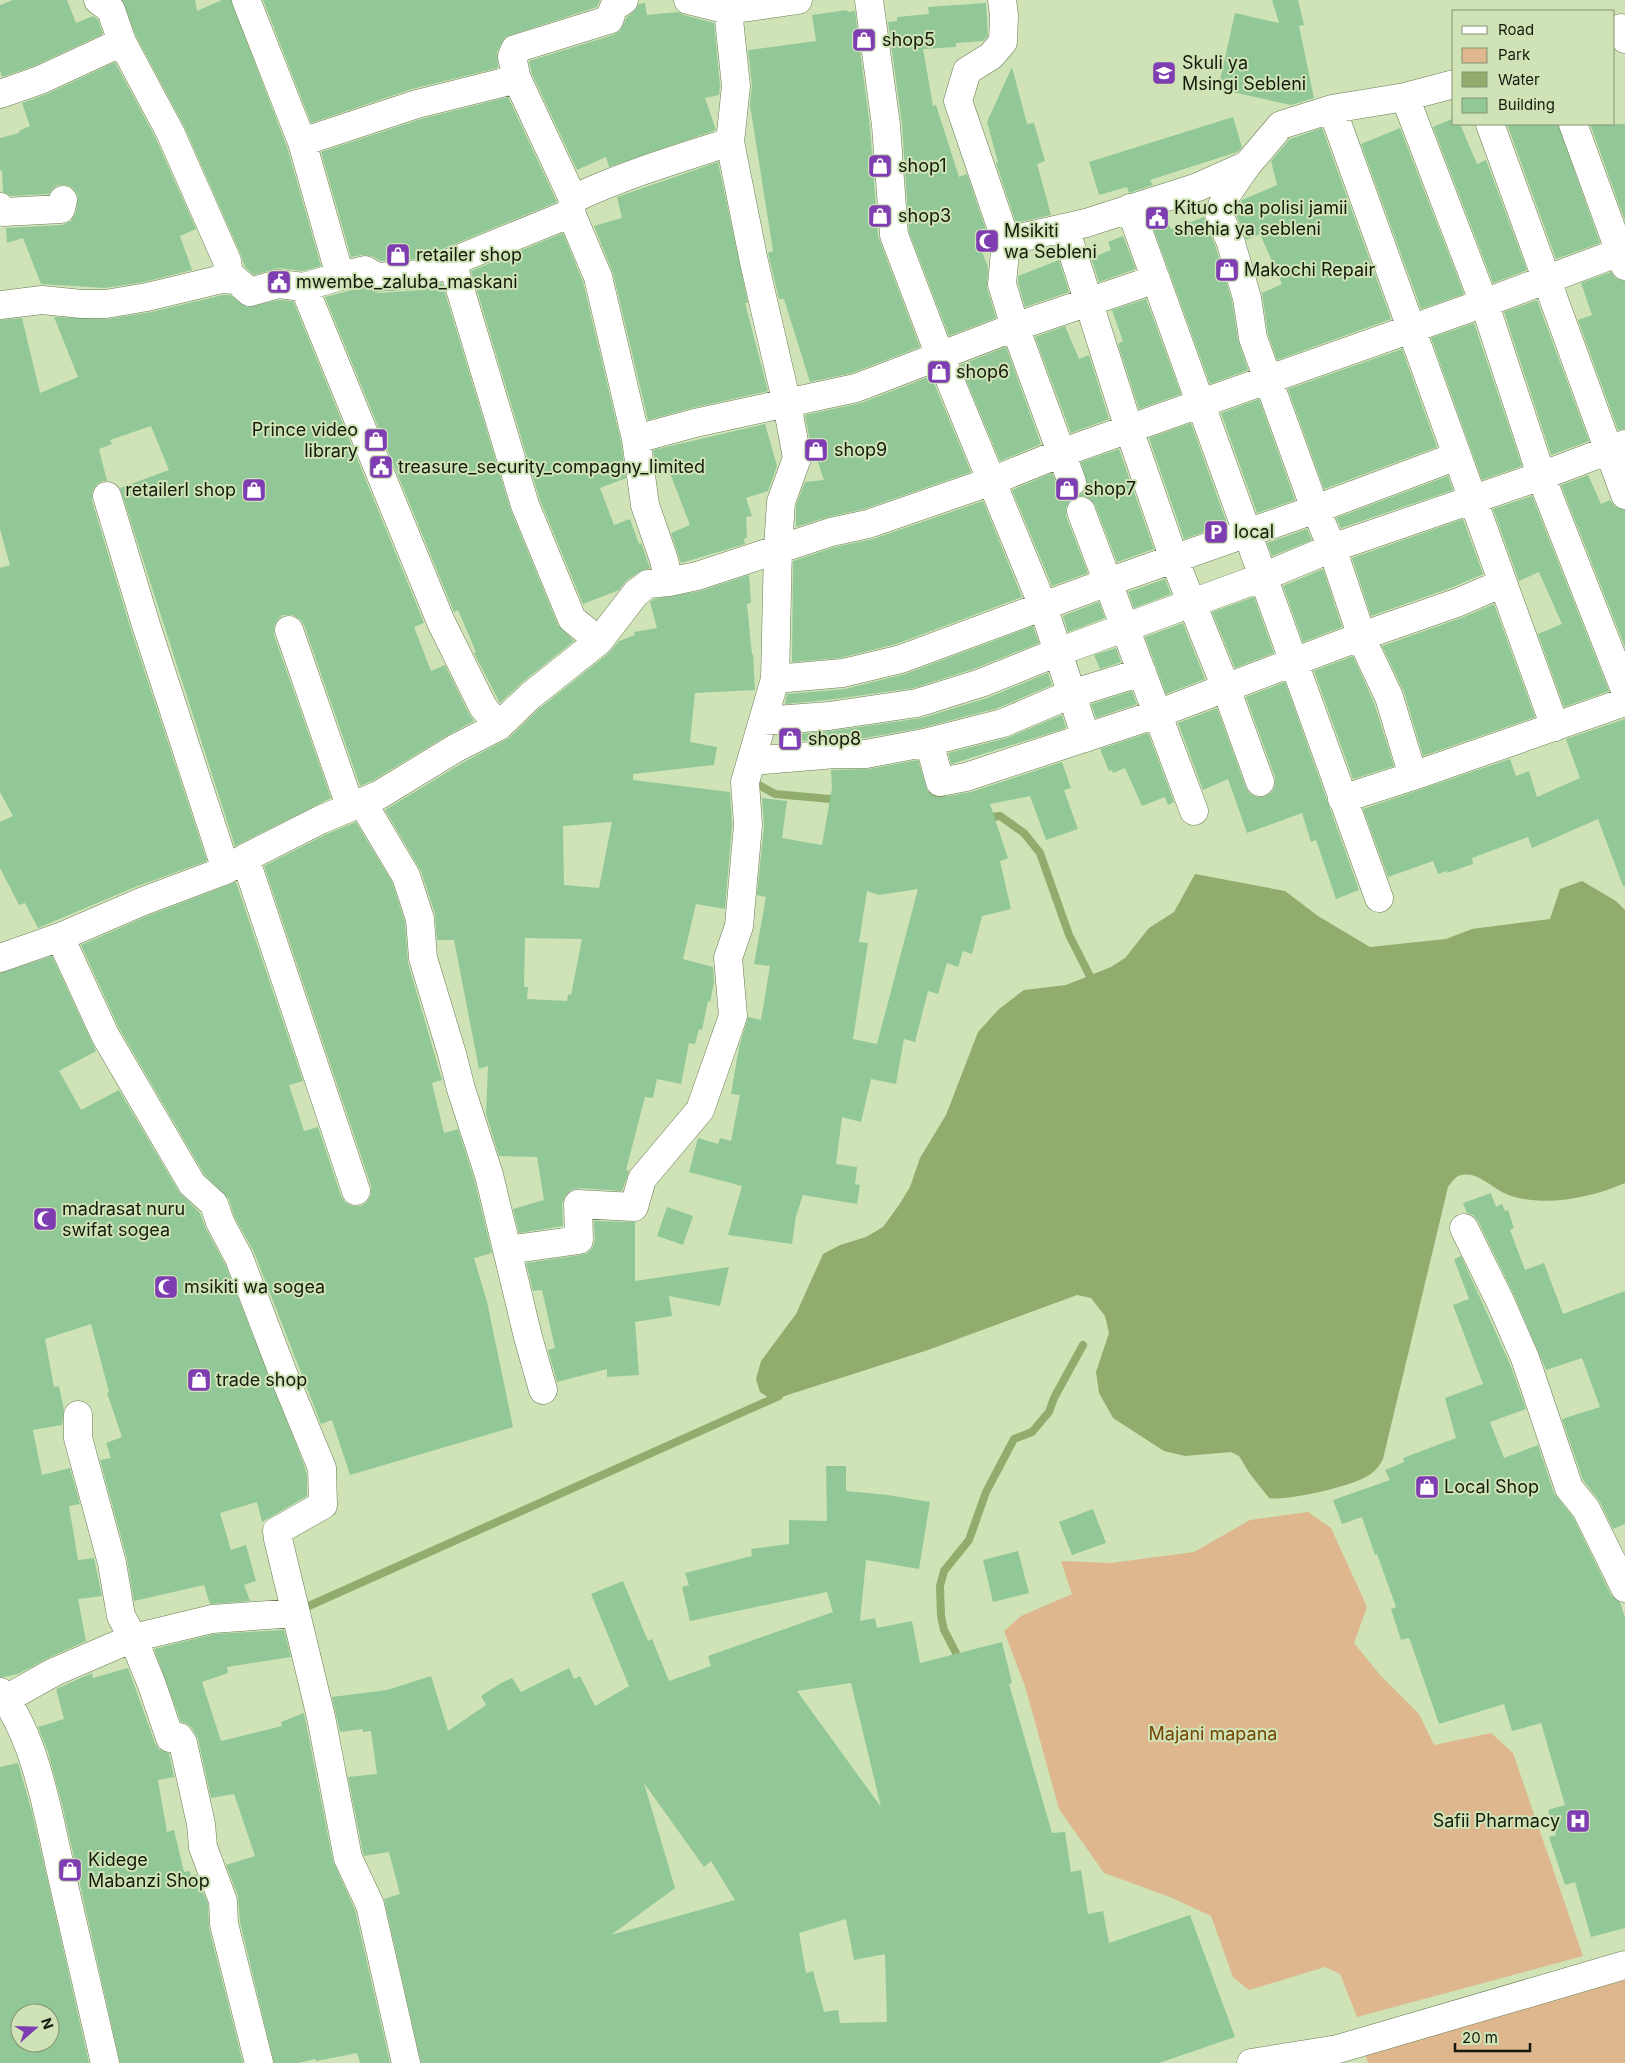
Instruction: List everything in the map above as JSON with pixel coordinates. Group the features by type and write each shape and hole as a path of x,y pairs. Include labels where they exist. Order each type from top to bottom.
{"street":[{"path":"98,0 110,10 122,42 170,132 227,261 229,274 250,292 278,284 304,288 365,270 377,277 422,274 572,206 598,188 657,165 730,142"},
{"path":"246,0 302,142 340,276"},
{"path":"624,0 614,8 609,20 515,49 512,57 517,79 572,206 598,277 636,439 645,505 664,560 669,582"},
{"path":"688,0 728,10 798,0"},
{"path":"869,0 886,125 894,235 940,356 1043,606 1086,738"},
{"path":"1002,0 1004,42 991,56 968,71 958,101 1006,241 1002,284 1015,327 1072,482"},
{"path":"508,1250 578,1240 578,1204 634,1206 642,1179 700,1110 733,1016 728,958 739,926 748,825 745,782 775,679 781,502 797,458 730,142 736,86 728,10"},
{"path":"0,94 40,80 122,42"},
{"path":"302,142 417,104 517,79"},
{"path":"1413,776 1388,697 1362,636 1332,548 1253,338 1245,289 1231,243 1219,214 1227,194 1247,165 1282,125 1332,109 1405,97 1452,85"},
{"path":"1405,97 1484,303 1541,476 1625,690"},
{"path":"1332,109 1555,727"},
{"path":"1490,125 1546,279 1617,447 1625,495"},
{"path":"0,958 60,937 236,864 320,820 379,795 456,748 499,726 530,696 599,640 636,593 648,584 698,576 778,548 831,532 868,524 992,481 1061,453 1484,303 1546,279 1623,256 1573,125"},
{"path":"1006,241 1086,223 1198,187 1247,165"},
{"path":"0,207 4,212 61,209 63,200"},
{"path":"1130,208 1379,898"},
{"path":"1065,228 1129,429 1174,558 1226,688 1260,782"},
{"path":"452,262 525,505 572,619 599,640"},
{"path":"636,439 695,423 856,388 1015,327 1156,278"},
{"path":"0,304 42,300 106,304 222,279 235,280"},
{"path":"304,288 441,622 483,707 499,726"},
{"path":"764,721 829,716 917,703 981,683 1332,548 1541,476 1617,447"},
{"path":"775,679 843,673 901,659 1457,456"},
{"path":"107,496 146,625 356,1191"},
{"path":"1081,511 1194,811"},
{"path":"929,742 940,782 966,777 1157,714 1362,636 1459,602 1503,583"},
{"path":"289,630 356,804 406,876 420,919 423,958 461,1089 489,1175 528,1337 543,1390"},
{"path":"752,762 835,754 866,754 929,742 1003,723 1071,694 1142,672"},
{"path":"1342,799 1625,702"},
{"path":"60,937 105,1035 192,1184 214,1204 220,1222 239,1258 286,1381 322,1468 323,1505 277,1531 278,1539 321,1717 348,1858 370,1905 406,2063"},
{"path":"1464,1228 1500,1301 1525,1358 1569,1488 1586,1509 1618,1558 1625,1588"},
{"path":"78,1415 78,1438 112,1563 127,1627 152,1684 170,1738 179,1737 183,1743 201,1824 203,1847 215,1875 223,1901 224,1924 259,2063"},
{"path":"105,2063 53,1836 36,1771 17,1717 2,1697 54,1672 127,1627 212,1619 294,1605"},
{"path":"1251,2063 1342,2056 1625,1964"}],"green space":[{"name":"Majani mapana","path":"1308,1512 1331,1528 1367,1607 1354,1643 1380,1675 1419,1714 1434,1745 1491,1733 1513,1753 1583,1956 1357,2017 1340,1974 1325,1967 1249,1990 1233,1977 1211,1916 1170,1897 1104,1873 1059,1809 1025,1686 1004,1631 1021,1616 1072,1594 1061,1561 1111,1563 1194,1552 1250,1520"},
{"path":"1625,1980 1625,2063 1368,2063 1365,2055"}],"water":[{"path":"1195,874 1285,891 1318,916 1370,947 1446,939 1472,929 1550,919 1560,889 1582,881 1616,901 1625,910 1625,1183 1581,1197 1549,1201 1518,1198 1504,1193 1473,1176 1462,1175 1454,1180 1448,1187 1383,1459 1375,1470 1356,1482 1317,1492 1290,1497 1269,1498 1250,1474 1239,1456 1231,1452 1185,1456 1164,1451 1113,1418 1099,1393 1096,1372 1109,1333 1105,1316 1091,1298 1077,1295 928,1350 772,1400 760,1392 756,1379 761,1361 796,1314 823,1254 840,1245 866,1237 883,1227 910,1187 920,1158 946,1115 978,1032 999,1009 1024,990 1066,985 1111,967 1125,958 1149,928 1174,912"}],"building":[{"path":"13,0 67,0 76,23 93,16 98,20 103,34 34,66 2,77 0,70 0,5"},
{"path":"122,0 195,0 197,11 222,0 231,0 287,147 321,266 303,271 279,268 254,275 245,267 184,126 136,36"},
{"path":"263,0 600,0 597,7 505,37 497,52 498,68 412,89 311,123"},
{"path":"1272,0 1298,0 1304,25 1299,26 1314,98 1291,105 1218,89 1235,13 1279,23"},
{"path":"645,3 647,15 678,12 714,23 720,86 719,95 705,98 716,130 609,167 606,157 577,170 532,74 529,61 613,35 620,31 627,17 639,4"},
{"path":"986,3 988,36 983,41 956,43 956,47 923,49 933,106 936,105 959,177 967,174 987,233 979,235 981,240 978,241 988,267 987,288 996,318 949,336 909,232 902,124 888,22 897,21 897,17 929,14 928,7"},
{"path":"847,10 848,12 855,11 870,127 878,236 920,347 852,373 810,382 784,299 779,299 768,253 773,251 750,105 752,85 748,50 816,41 812,15"},
{"path":"115,62 156,139 196,229 180,236 192,270 144,282 105,288 41,284 23,238 7,243 6,228 62,225 71,221 76,212 78,196 73,188 66,185 58,185 49,194 11,196 3,192 2,170 0,171 0,138 19,133 19,131 30,126 22,103 47,94"},
{"path":"1012,67 1027,124 1034,123 1045,161 1037,164 1051,215 1016,223 996,163 998,162 987,122"},
{"path":"508,97 557,202 418,259 381,261 372,256 351,257 321,152 421,119"},
{"path":"1233,117 1242,147 1237,152 1150,180 1153,185 1129,193 1127,187 1099,195 1089,162"},
{"path":"1452,119 1452,125 1460,125 1477,164 1486,160 1527,270 1493,283 1433,127"},
{"path":"1625,124 1625,221 1590,125"},
{"path":"1507,125 1558,125 1600,243 1556,259"},
{"path":"1322,128 1391,319 1277,360 1268,334 1262,293 1282,284 1260,234 1246,240 1236,214 1242,200 1277,185 1271,161 1290,139"},
{"path":"1400,128 1464,294 1421,309 1361,144"},
{"path":"718,162 748,303 745,303 768,391 648,420 613,273 594,226 622,218 617,197"},
{"path":"1165,214 1171,229 1204,217 1216,248 1232,301 1238,340 1248,370 1210,384 1150,219"},
{"path":"563,233 583,282 621,442 626,478 600,488 614,525 630,519 650,568 639,572 626,581 619,590 583,604 540,500 471,271"},
{"path":"1123,236 1136,269 1099,282 1091,258 1111,250 1108,242"},
{"path":"1059,260 1069,292 1025,307 1018,276"},
{"path":"1611,272 1615,278 1625,281 1625,429 1618,430 1578,320 1592,315 1581,283"},
{"path":"442,283 511,511 558,625 574,641 520,684 500,703 474,653 476,652 458,610 454,612 325,297 363,287 378,293 423,290"},
{"path":"230,295 247,307 279,300 293,301 424,623 414,627 431,671 445,665 474,721 372,781 360,786 304,625 300,619 292,615 283,615 278,619 274,627 274,635 331,798 235,846 120,488 169,470 151,426 110,440 112,444 99,449 107,481 102,481 95,486 92,493 92,501 131,630 207,861 135,887 38,928 25,903 19,905 0,868 0,822 13,816 0,792 0,568 10,565 0,529 0,320 22,318 40,393 78,377 54,317 108,319 151,312"},
{"path":"1146,299 1181,394 1139,409 1118,344 1123,341 1112,310"},
{"path":"1537,300 1589,441 1551,455 1504,312"},
{"path":"1474,323 1522,466 1482,480 1431,338"},
{"path":"1065,326 1079,359 1089,355 1109,419 1071,433 1035,337"},
{"path":"1006,347 1041,444 1000,461 960,365"},
{"path":"1402,349 1437,447 1324,489 1288,389"},
{"path":"931,376 971,472 864,509 796,527 796,505 805,482 824,480 809,436 805,415 861,403"},
{"path":"1259,399 1295,500 1257,513 1221,413"},
{"path":"1191,423 1227,524 1184,539 1149,438"},
{"path":"765,424 777,466 768,491 746,498 752,516 746,517 747,537 744,539 745,544 681,563 671,533 690,525 668,468 660,471 658,466 656,467 653,450"},
{"path":"1119,449 1154,549 1117,562 1095,505 1090,499 1078,496 1084,492 1087,484 1081,462"},
{"path":"1052,473 1062,494 1075,497 1066,508 1066,516 1088,573 1052,586 1012,490"},
{"path":"1588,475 1601,504 1610,500 1615,507 1625,510 1625,647 1561,485"},
{"path":"1448,476 1453,490 1341,528 1336,518"},
{"path":"1532,496 1609,691 1564,707 1538,634 1562,624 1539,572 1519,581 1493,509"},
{"path":"983,501 1022,597 896,644 840,658 792,662 793,561 835,547 873,539"},
{"path":"1463,519 1483,574 1453,587 1371,616 1352,558"},
{"path":"1307,529 1312,540 1272,556 1267,543"},
{"path":"1323,569 1342,627 1303,642 1283,586"},
{"path":"749,575 751,603 747,604 755,690 695,693 690,742 717,747 714,765 633,774 633,780 730,792 732,825 725,909 696,904 683,959 713,967 714,982 710,1002 708,1001 702,1030 699,1029 695,1044 689,1043 681,1084 657,1079 653,1098 645,1097 626,1170 629,1171 622,1191 579,1188 571,1190 565,1196 562,1204 563,1226 519,1233 513,1209 544,1200 537,1157 499,1156 486,1114 488,1066 479,1069 454,940 437,940 435,914 421,871 385,810 464,762 509,738 540,708 609,653 619,641 635,635 634,632 657,628 650,602 654,599 700,591","holes":["612,822 599,888 564,885 563,826","525,938 582,939 571,995 568,994 567,1001 527,999 528,987 524,987"]},
{"path":"1165,579 1171,594 1134,608 1128,592"},
{"path":"1254,597 1274,653 1235,668 1212,612"},
{"path":"1099,602 1105,618 1068,632 1063,616"},
{"path":"1494,604 1535,717 1423,756 1404,692 1382,646 1464,617"},
{"path":"1183,623 1205,679 1166,694 1145,637"},
{"path":"1033,626 1039,643 976,668 914,688 785,704 787,694 845,689 905,674"},
{"path":"1116,648 1121,662 1100,669 1094,655"},
{"path":"1353,656 1374,703 1394,766 1353,779 1314,671"},
{"path":"1048,673 1052,685 998,708 921,728 865,738 834,738 790,742 789,735 922,718 987,698"},
{"path":"1285,682 1359,890 1336,899 1316,840 1311,842 1302,813 1247,833 1228,779 1203,790 1178,723 1217,708 1246,788 1250,794 1257,797 1266,796 1272,792 1275,785 1275,777 1246,697"},
{"path":"1132,691 1137,704 1096,718 1091,704"},
{"path":"1062,715 1066,728 951,764 948,753 1007,738"},
{"path":"1625,719 1625,886 1623,886 1598,819 1532,848 1528,837 1472,858 1473,864 1447,873 1447,871 1438,874 1433,861 1388,877 1363,809 1510,759 1516,776 1529,771 1537,797 1580,778 1566,739"},
{"path":"1148,733 1174,802 1168,805 1165,797 1142,806 1125,768 1113,773 1112,770 1109,771 1100,749"},
{"path":"918,760 928,792 935,797 942,797 971,792 1062,762 1071,788 1064,790 1078,829 1046,840 1030,796 990,804 1008,858 1000,861 1011,909 982,916 972,954 963,951 958,967 947,963 938,994 928,991 915,1042 904,1039 896,1084 871,1079 861,1122 842,1117 836,1164 857,1167 855,1184 860,1185 857,1204 803,1195 796,1216 792,1244 728,1235 742,1186 689,1172 698,1138 718,1144 720,1138 731,1141 740,1095 731,1094 739,1047 748,1017 761,1020 770,966 754,964 766,897 757,895 764,826 762,798 787,801 782,838 822,845 832,788 831,770 869,769","holes":["918,889 877,1044 853,1039 868,943 859,942 867,891 879,895"]},
{"path":"356,822 392,882 405,922 408,963 442,1080 432,1083 444,1133 458,1129 474,1179 492,1253 474,1258 487,1302 513,1427 350,1475 332,1420 321,1424 254,1252 234,1216 229,1199 204,1174 119,1028 81,945 147,916 236,882 303,1081 289,1085 304,1131 318,1127 341,1196 345,1202 352,1206 361,1206 367,1202 371,1195 371,1186 264,866 327,834"},
{"path":"52,956 96,1051 59,1071 81,1110 119,1090 179,1192 200,1213 206,1229 225,1264 303,1462 307,1476 307,1496 262,1522 257,1502 220,1513 231,1550 246,1545 256,1581 244,1585 250,1601 210,1604 204,1585 134,1601 127,1559 100,1460 111,1458 106,1443 122,1437 107,1393 109,1392 91,1324 45,1339 54,1387 59,1386 64,1410 62,1425 33,1430 42,1475 70,1468 80,1504 69,1506 78,1560 94,1558 102,1596 78,1599 86,1641 18,1674 0,1677 0,973"},
{"path":"1491,1193 1496,1207 1502,1204 1505,1211 1508,1210 1514,1228 1510,1230 1525,1270 1544,1263 1563,1314 1625,1291 1625,1524 1613,1529 1600,1502 1583,1480 1562,1419 1600,1407 1582,1358 1546,1370 1514,1295 1478,1221 1473,1215 1467,1213 1463,1203"},
{"path":"667,1207 693,1216 683,1245 657,1236"},
{"path":"594,1221 635,1222 635,1281 729,1267 720,1306 669,1296 672,1316 635,1322 639,1375 607,1377 607,1369 557,1382 548,1350 555,1348 542,1290 533,1291 526,1263 588,1253 593,1247 595,1240"},
{"path":"1461,1256 1510,1364 1526,1409 1490,1422 1504,1458 1538,1445 1554,1493 1573,1517 1611,1595 1620,1602 1625,1618 1625,1928 1591,1937 1575,1882 1565,1885 1549,1837 1556,1835 1548,1810 1565,1805 1541,1723 1512,1731 1504,1704 1439,1724 1409,1638 1401,1640 1391,1609 1396,1607 1362,1517 1342,1524 1333,1500 1390,1480 1385,1470 1404,1462 1403,1458 1456,1438 1445,1398 1483,1384 1453,1305 1469,1299 1454,1259"},
{"path":"826,1466 846,1466 846,1491 930,1502 919,1569 866,1560 860,1621 875,1618 877,1628 912,1621 920,1663 1002,1642 1012,1683 1009,1684 1052,1833 1065,1832 1071,1872 1081,1870 1088,1914 1103,1911 1109,1943 1190,1915 1235,2037 1159,2063 421,2063 384,1899 400,1894 389,1852 364,1856 348,1777 377,1774 371,1731 363,1732 363,1729 340,1732 332,1697 387,1690 431,1676 448,1731 486,1705 481,1696 501,1683 512,1678 521,1692 569,1668 574,1679 580,1676 595,1706 629,1686 591,1594 623,1581 648,1641 652,1639 669,1681 711,1666 708,1656 833,1612 827,1592 690,1621 682,1587 689,1585 685,1573 752,1556 751,1549 789,1544 789,1520 827,1521","holes":["851,1683 881,1807 797,1691","644,1783 704,1867 711,1861 735,1900 611,1935 675,1888","846,1919 854,1960 885,1954 887,2022 840,2023 838,2010 824,2012 813,1971 806,1973 799,1933"]},
{"path":"1093,1509 1106,1543 1072,1555 1059,1522"},
{"path":"1018,1551 1029,1593 993,1602 983,1560"},
{"path":"284,1630 291,1657 227,1667 228,1673 202,1682 221,1741 282,1726 281,1722 304,1713 333,1861 355,1910 390,2063 360,2063 357,2053 316,2061 315,2059 298,2063 274,2063 240,1922 238,1896 226,1865 255,1856 234,1794 211,1798 198,1739 192,1728 186,1723 181,1722 154,1649 214,1634"},
{"path":"128,1668 155,1743 159,1749 169,1753 174,1777 158,1780 167,1832 174,1830 184,1872 190,1871 191,1876 196,1874 208,1904 209,1928 243,2063 120,2063 62,1804 48,1752 38,1727 64,1719 56,1689 92,1673 93,1678"},
{"path":"18,1763 32,1812 89,2063 0,2063 0,1767"}],"waterway":[{"path":"750,780 775,794 830,799 839,797"},
{"path":"923,795 941,797 945,804"},
{"path":"984,818 1000,816 1024,833 1040,853 1069,935 1094,984"},
{"path":"956,1663 956,1653 944,1630 941,1616 940,1586 944,1571 969,1540 986,1492 1014,1439 1032,1432 1049,1412 1054,1398 1083,1345"},
{"path":"299,1608 302,1609 779,1396"}],"place":[{"name":"shop5","path":"864,40"},
{"name":"Skuli ya Msingi Sebleni","path":"1164,73"},
{"name":"shop1","path":"880,166"},
{"name":"shop3","path":"880,216"},
{"name":"Kituo cha polisi jamii shehia ya sebleni","path":"1157,218"},
{"name":"Msikiti wa Sebleni","path":"987,241"},
{"name":"retailer shop","path":"398,255"},
{"name":"Makochi Repair","path":"1227,270"},
{"name":"mwembe_zaluba_maskani","path":"279,282"},
{"name":"shop6","path":"939,372"},
{"name":"Prince video library","path":"376,440"},
{"name":"shop9","path":"816,450"},
{"name":"treasure_security_compagny_limited","path":"381,467"},
{"name":"shop7","path":"1067,489"},
{"name":"retailerl shop","path":"254,490"},
{"name":"local","path":"1216,532"},
{"name":"shop8","path":"790,739"},
{"name":"madrasat nuru swifat sogea","path":"45,1219"},
{"name":"msikiti wa sogea","path":"166,1287"},
{"name":"trade shop","path":"199,1380"},
{"name":"Local Shop","path":"1427,1487"},
{"name":"Safii Pharmacy","path":"1578,1821"},
{"name":"Kidege Mabanzi Shop","path":"70,1870"}]}
